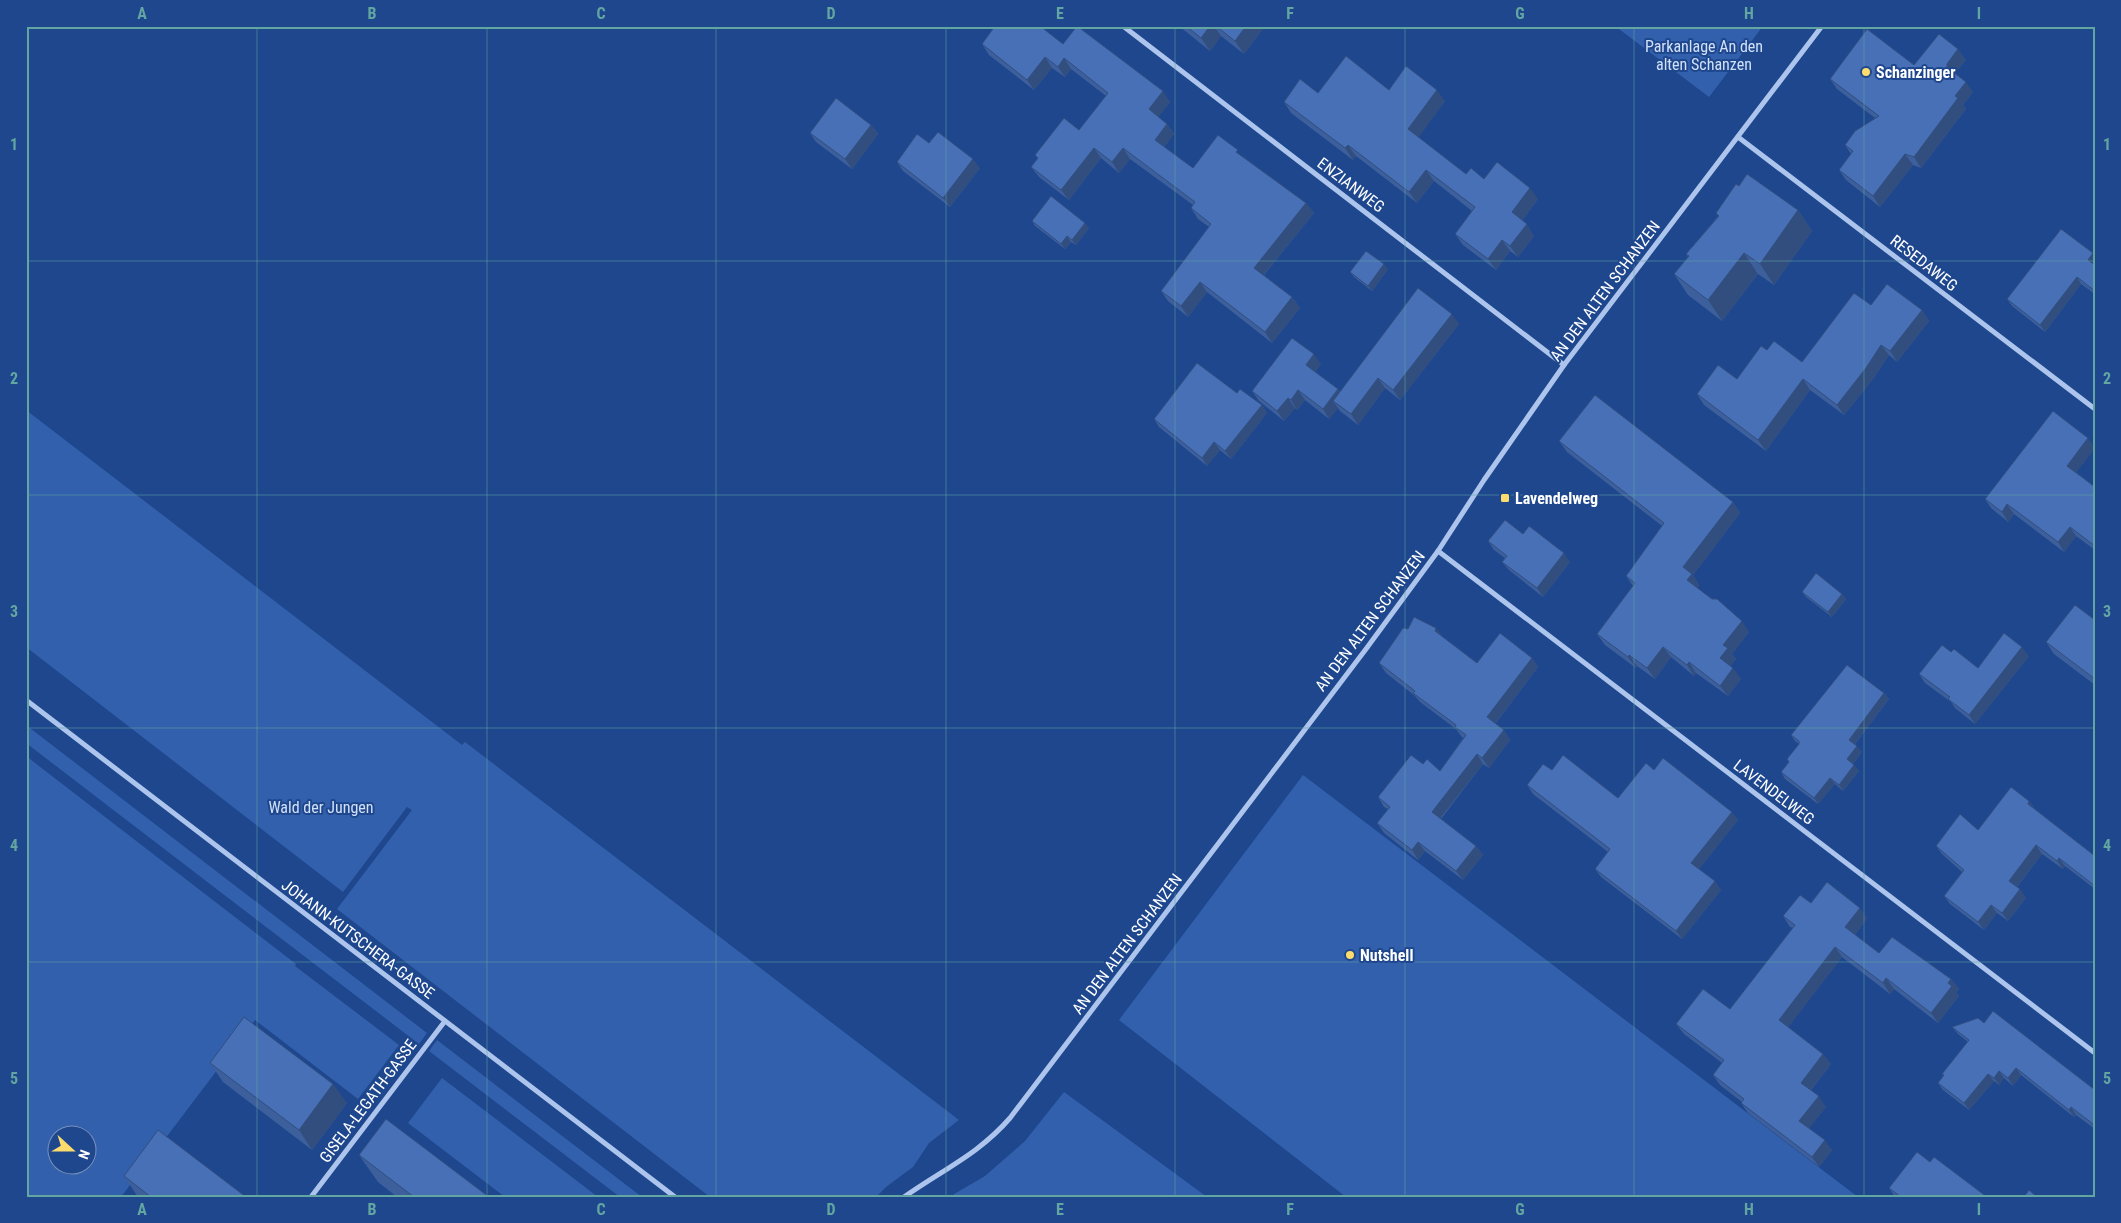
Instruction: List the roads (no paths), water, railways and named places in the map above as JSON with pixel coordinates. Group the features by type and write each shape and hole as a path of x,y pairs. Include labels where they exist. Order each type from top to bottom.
{"street":[{"name":"ENZIANWEG","path":"1123,26 1564,365"},
{"name":"AN DEN ALTEN SCHANZEN","path":"904,1197 970,1155 994,1136 1010,1118 1438,551 1484,480 1564,365 1822,26"},
{"name":"RESEDAWEG","path":"1738,137 2095,409"},
{"name":"LAVENDELWEG","path":"1438,551 2095,1053"},
{"name":"JOHANN-KUTSCHERA-GASSE","path":"26,700 675,1197"},
{"name":"GISELA-LEGATH-GASSE","path":"311,1197 445,1021"}],"place":[{"name":"Schanzinger","path":"1866,72"},
{"name":"Lavendelweg","path":"1505,498"},
{"name":"Nutshell","path":"1350,955"}],"park label":[{"name":"Parkanlage An den alten Schanzen","path":"1704,55"},
{"name":"Wald der Jungen","path":"321,807"}]}
